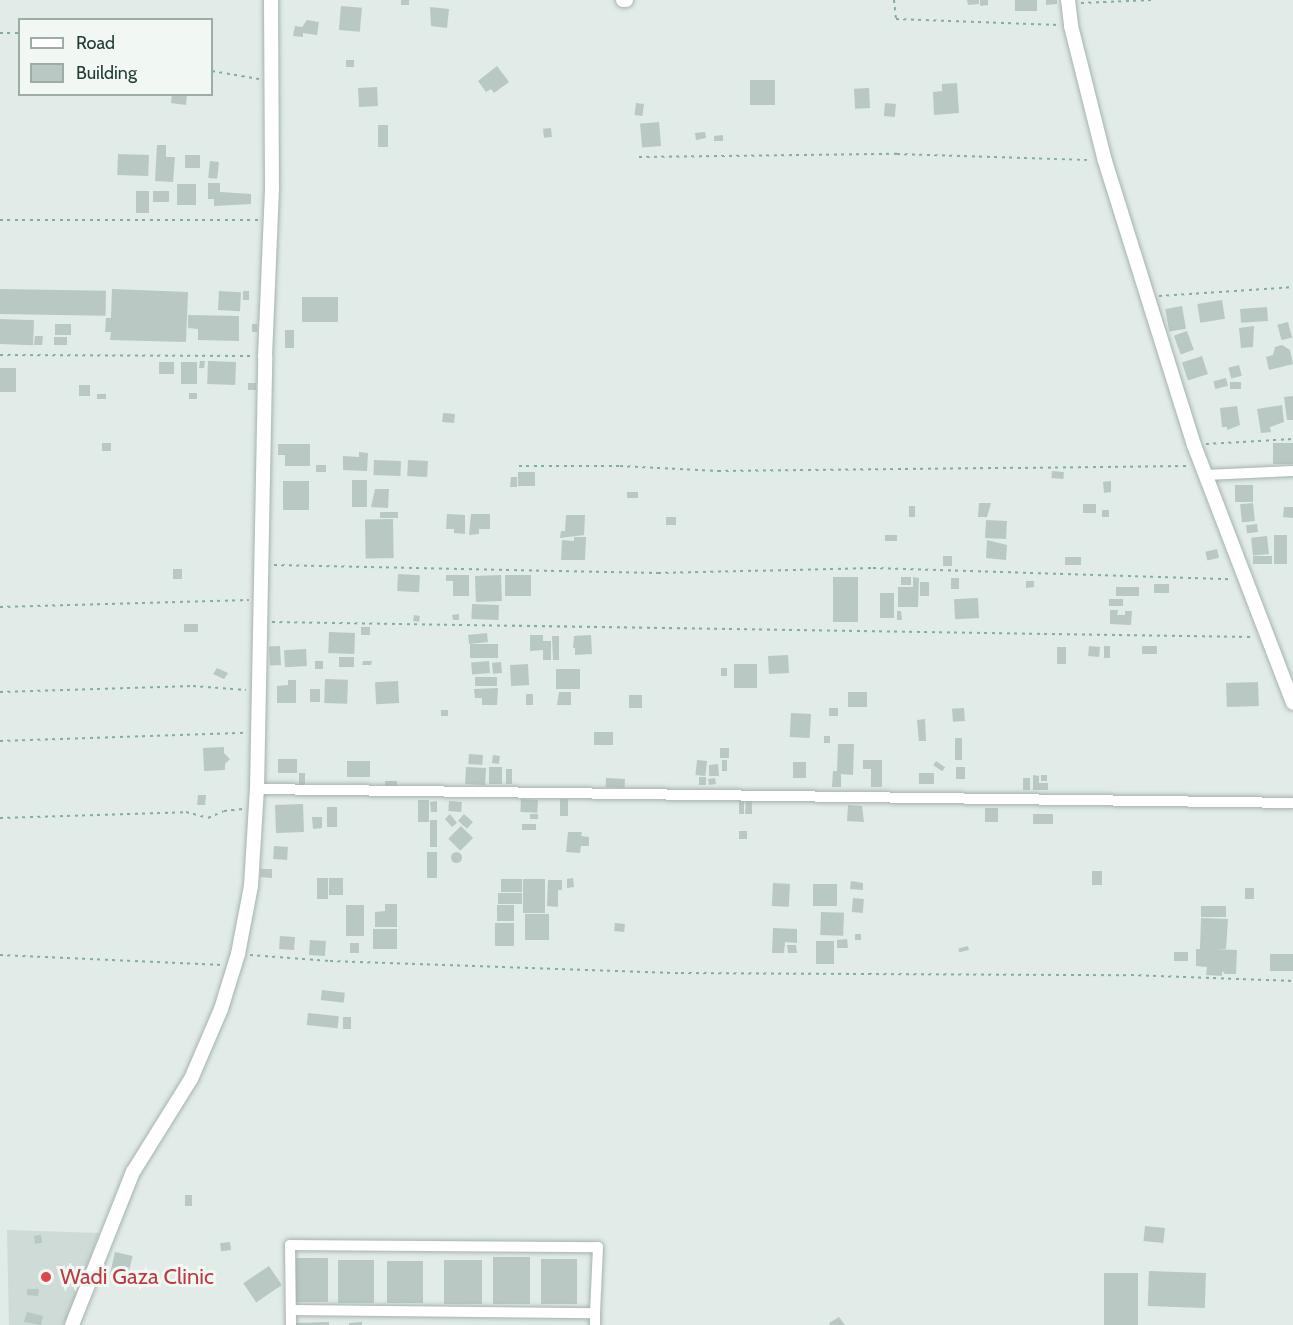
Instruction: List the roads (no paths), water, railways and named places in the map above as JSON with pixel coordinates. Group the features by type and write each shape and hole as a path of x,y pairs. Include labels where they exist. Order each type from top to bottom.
{"street":[{"path":"72,1325 133,1172 190,1079 221,1009 236,960 252,886 257,789 263,564 265,357 272,188 271,0"},
{"path":"1068,2 1071,26 1105,161 1194,445 1293,703"},
{"path":"1205,475 1293,471"},
{"path":"257,789 1293,803"},
{"path":"291,1325 290,1245 598,1247 595,1325"},
{"path":"291,1310 595,1313"}],"place":[{"name":"Wadi Gaza Clinic","path":"46,1277"}]}
